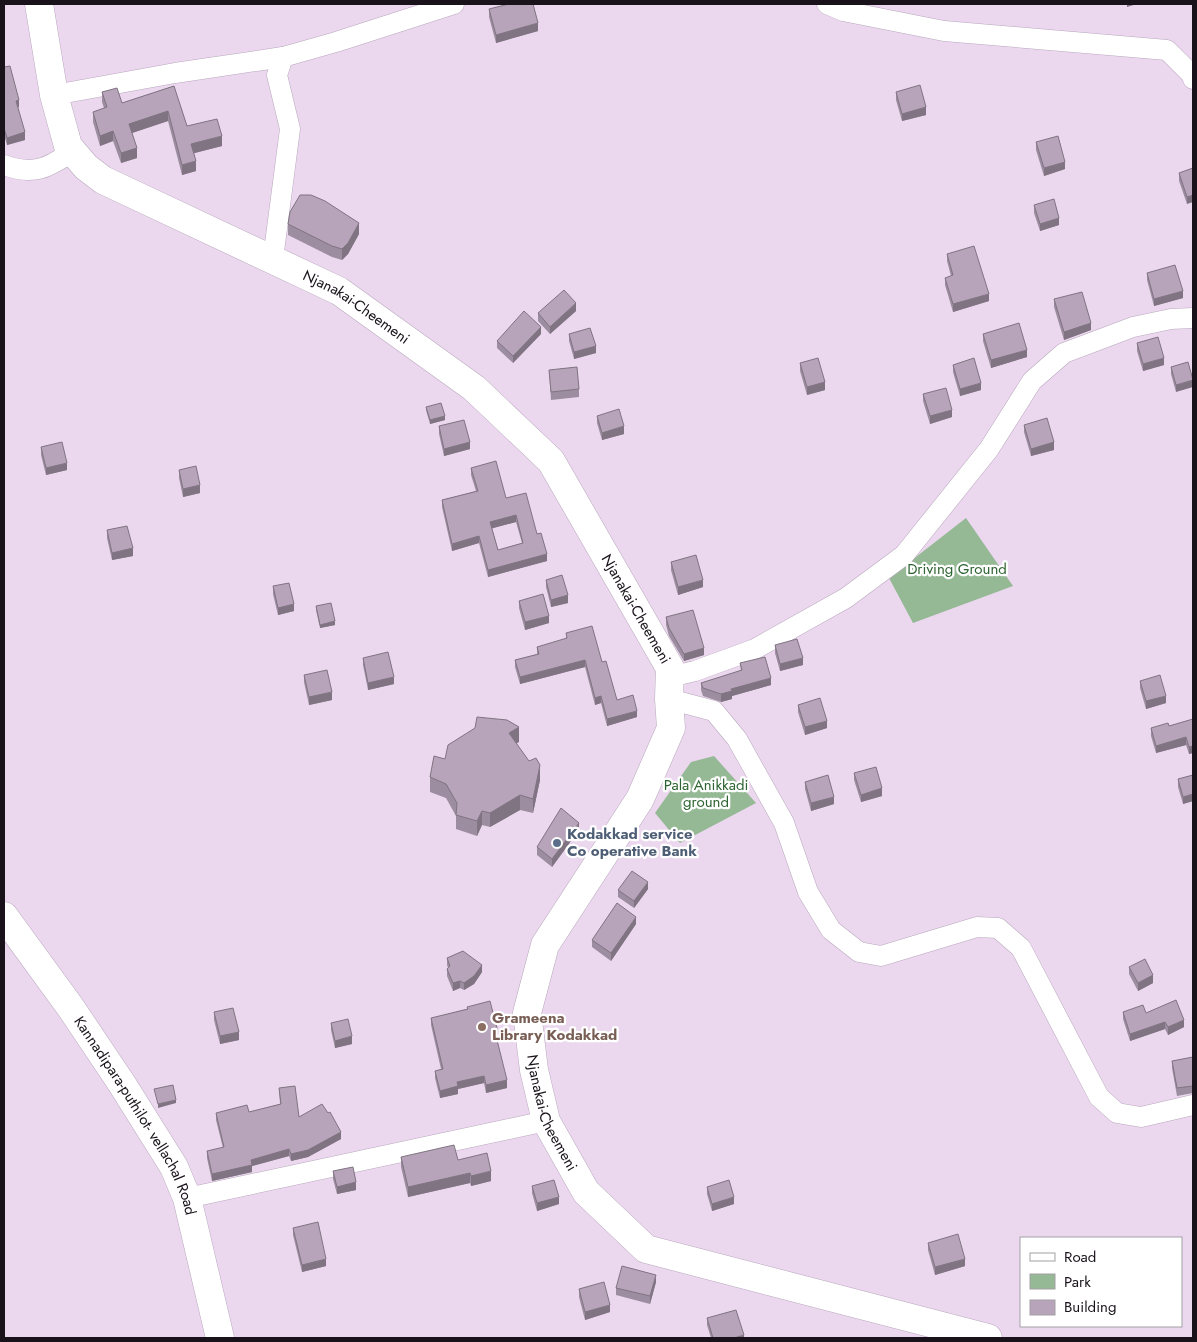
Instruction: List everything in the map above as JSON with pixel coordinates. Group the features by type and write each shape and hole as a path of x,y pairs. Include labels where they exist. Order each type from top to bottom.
{"main road":[{"name":"Njanakai-Cheemeni","path":"39,4 54,95 68,146 86,167 103,180 339,291 474,388 551,461 670,668 672,728 640,799 545,945 526,1013 534,1070 546,1121 586,1192 646,1249 988,1338"},
{"name":"Kannadipara-puthilot- vellachal Road","path":"4,916 71,1008 174,1167 187,1198 220,1338"}],"street":[{"path":"54,95 175,73 283,57 454,4"},
{"path":"827,4 843,11 944,31 1167,50 1192,74 1193,79"},
{"path":"273,259 290,129 277,75 283,57"},
{"path":"4,165 17,170 33,170 50,166 73,151"},
{"path":"1193,318 1171,319 1133,327 1064,353 1032,381 989,449 904,555 846,598 755,649 695,671 670,688 714,711 737,739 784,823 808,892 831,930 859,952 881,956 976,926 998,928 1020,948 1099,1097 1117,1113 1141,1117 1193,1105"},
{"path":"187,1198 546,1121"}],"green space":[{"name":"Driving Ground","path":"966,518 1013,586 913,623 889,578"},
{"name":"Pala Anikkadi ground","path":"714,756 756,803 680,843 655,813 691,762"}],"building":[{"path":"509,4 533,4 538,23 496,35 489,9"},
{"path":"10,66 19,100 16,101 25,132 7,138 4,128 4,67"},
{"path":"920,85 926,107 902,114 896,92"},
{"path":"174,86 187,126 217,119 222,136 191,144 196,161 182,165 168,111 129,124 137,148 121,153 113,131 100,136 93,112 107,107 102,92 117,88 122,103"},
{"path":"1058,136 1065,162 1044,168 1036,142"},
{"path":"1193,168 1193,195 1187,197 1179,173"},
{"path":"300,195 311,195 325,201 359,223 348,243 342,249 288,224 290,212"},
{"path":"1054,199 1059,218 1040,224 1034,205"},
{"path":"974,246 989,294 953,304 945,278 953,275 947,254"},
{"path":"1175,265 1183,291 1154,299 1147,273"},
{"path":"564,290 576,303 550,327 538,313"},
{"path":"1082,292 1091,323 1064,332 1054,299"},
{"path":"524,311 541,327 513,356 497,341"},
{"path":"1019,323 1027,350 991,360 983,334"},
{"path":"590,328 596,346 574,352 569,334"},
{"path":"1158,337 1164,358 1143,364 1137,343"},
{"path":"818,358 825,382 807,387 800,363"},
{"path":"974,358 981,383 960,389 953,365"},
{"path":"1188,362 1193,380 1176,385 1171,367"},
{"path":"577,367 579,389 551,392 549,370"},
{"path":"946,388 952,410 930,416 923,394"},
{"path":"441,403 445,416 430,420 426,407"},
{"path":"619,409 624,426 602,433 597,416"},
{"path":"1047,418 1054,442 1031,449 1024,425"},
{"path":"464,420 470,442 444,449 439,426"},
{"path":"62,442 67,463 46,468 41,447"},
{"path":"496,461 506,498 526,493 537,534 541,533 547,554 488,570 479,536 452,544 442,500 478,491 471,468","holes":["516,515 523,543 498,550 490,522"]},
{"path":"196,466 200,485 183,489 179,470"},
{"path":"127,526 133,548 112,553 107,530"},
{"path":"696,555 703,580 678,587 671,562"},
{"path":"562,575 568,595 551,600 546,580"},
{"path":"289,583 294,604 278,608 273,586"},
{"path":"543,594 549,616 525,622 519,601"},
{"path":"331,603 335,621 320,625 316,606"},
{"path":"693,610 704,648 684,654 669,628 666,617"},
{"path":"592,626 602,662 606,661 617,700 633,695 637,711 607,719 601,696 595,698 585,660 520,677 515,660 539,654 537,647 567,638 566,633"},
{"path":"797,639 803,658 780,664 775,645"},
{"path":"388,652 394,677 368,683 363,658"},
{"path":"765,657 771,678 731,689 732,691 721,694 703,688 701,683 742,670 740,663"},
{"path":"327,670 332,692 309,697 304,675"},
{"path":"1160,675 1166,696 1146,701 1140,681"},
{"path":"820,698 827,721 805,727 798,705"},
{"path":"477,717 507,720 519,727 509,733 529,761 536,758 540,765 533,799 520,795 490,813 482,811 477,821 456,815 457,803 446,784 430,777 434,756 445,759 448,745 475,728"},
{"path":"1193,719 1193,746 1189,747 1186,737 1156,746 1151,728 1168,723 1169,726"},
{"path":"876,767 882,788 861,795 854,773"},
{"path":"828,775 834,797 811,803 805,782"},
{"path":"1193,775 1193,794 1183,797 1178,779"},
{"name":"Kodakkad service Co operative Bank","path":"561,808 579,823 552,859 537,847"},
{"path":"632,871 648,882 634,901 618,890"},
{"path":"617,903 636,917 611,953 592,940"},
{"path":"463,951 482,965 474,976 464,983 460,981 453,983 447,969 450,966 447,958"},
{"path":"1145,959 1153,975 1138,983 1129,967"},
{"path":"1176,1000 1184,1020 1168,1027 1165,1022 1130,1034 1123,1012 1143,1005 1146,1013"},
{"path":"490,1001 498,1032 495,1032 507,1080 486,1085 484,1076 457,1082 458,1086 440,1091 435,1071 443,1069 431,1018 468,1009 467,1007"},
{"path":"233,1008 239,1032 220,1036 214,1012"},
{"path":"348,1019 352,1036 335,1041 331,1023"},
{"path":"1193,1057 1193,1086 1177,1088 1172,1061"},
{"path":"173,1085 176,1100 158,1104 154,1089"},
{"path":"295,1086 299,1117 322,1104 328,1113 330,1112 341,1132 308,1150 291,1154 289,1149 251,1160 252,1165 212,1174 207,1151 224,1147 216,1113 247,1105 249,1112 281,1104 279,1088"},
{"path":"454,1145 458,1160 487,1153 491,1171 471,1176 470,1173 408,1187 401,1157"},
{"path":"353,1167 356,1182 337,1187 333,1171"},
{"path":"554,1180 559,1197 537,1203 532,1186"},
{"path":"729,1180 734,1197 712,1204 707,1187"},
{"path":"318,1222 326,1259 302,1265 293,1228"},
{"path":"958,1234 965,1259 935,1267 928,1243"},
{"path":"622,1266 656,1275 650,1296 616,1288"},
{"path":"604,1282 610,1305 585,1312 579,1289"},
{"path":"736,1310 744,1335 734,1338 713,1338 707,1318"}],"place":[{"name":"Kodakkad service Co operative Bank","path":"557,843"},
{"name":"Grameena Library Kodakkad","path":"482,1027"}]}
